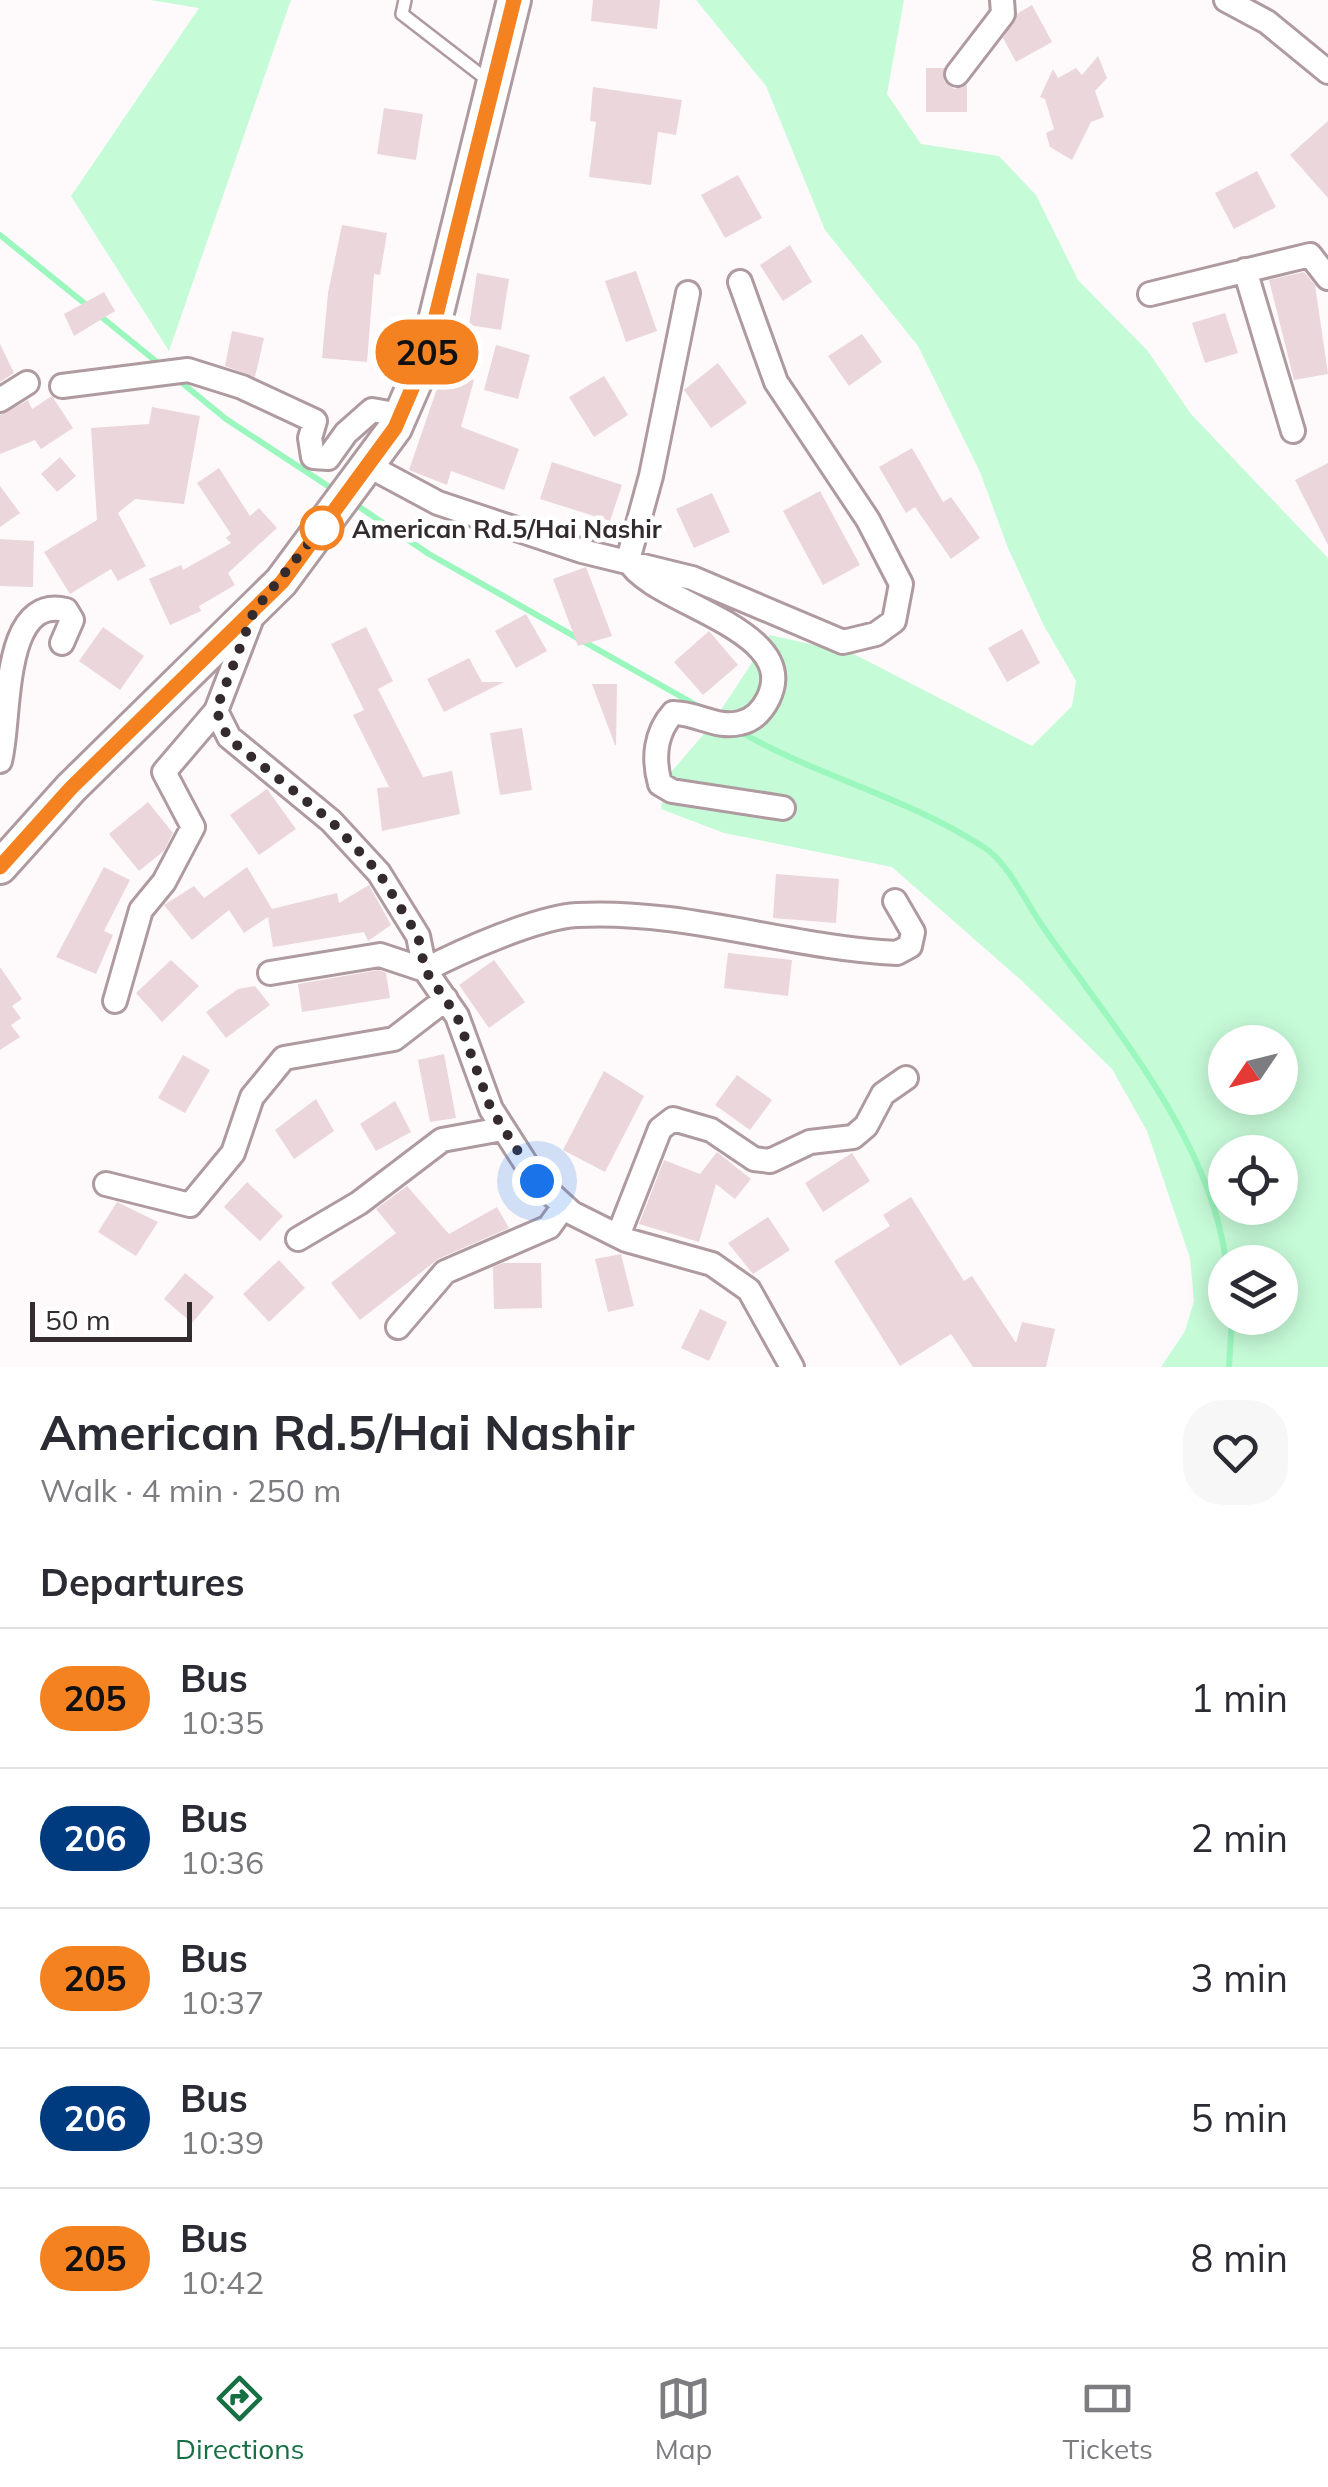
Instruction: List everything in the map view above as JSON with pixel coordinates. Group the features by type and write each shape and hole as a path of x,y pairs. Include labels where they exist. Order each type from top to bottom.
{"main road":[{"path":"0,867 71,788 254,611 369,466 402,415 426,356 514,0"}],"street":[{"path":"957,74 1003,14 1002,0"},
{"path":"1226,0 1267,22 1328,72"},
{"path":"1150,294 1310,255 1328,278"},
{"path":"1245,270 1293,430"},
{"path":"369,466 438,503 582,551 692,578 843,642 876,634 894,622 900,584 868,520 776,382 740,282"},
{"path":"628,560 651,476 688,293"},
{"path":"62,386 188,370 242,387 315,421 310,438 313,457 328,458 346,433 372,410 402,415"},
{"path":"0,400 27,383"},
{"path":"628,560 647,581 676,593 756,646 770,661 776,677 766,705 744,723 720,726 686,713 673,713 662,726 657,744 660,784 672,790 783,808"},
{"path":"0,761 7,735 4,695 8,656 28,623 43,610 66,610 72,620 62,644"},
{"path":"115,1001 141,910 164,882 192,828 164,772 216,710 254,611"},
{"path":"216,710 228,738 331,821 370,861 418,936 425,970 457,1016 502,1128 537,1181 564,1206 618,1236 712,1264 749,1290 792,1367"},
{"path":"270,973 380,955 425,970 460,952 572,915 686,921 898,952 910,946 914,932 895,901"},
{"path":"106,1184 190,1206 234,1154 252,1097 284,1058 394,1038 446,999"},
{"path":"618,1236 660,1128 673,1119 710,1130 754,1159 770,1162 810,1142 852,1137 866,1126 883,1094 906,1078"},
{"path":"298,1239 359,1203 442,1140 502,1128"},
{"path":"398,1327 445,1272 549,1227 564,1206"}],"lane":[{"path":"405,0 402,14 494,85"}],"green space":[{"path":"150,0 291,0 169,351 71,196 199,8"},
{"path":"696,0 904,0 887,94 921,144 999,156 1036,195 1078,280 1147,350 1191,414 1328,558 1328,1367 1161,1367 1185,1331 1194,1301 1190,1258 1147,1131 1112,1069 1022,981 892,867 724,833 661,809 666,778 709,728 770,635 854,654 1032,746 1072,706 1076,681 1043,624 1008,548 980,472 918,346 825,230 766,86"}],"building":[{"path":"593,0 660,0 657,29 591,21"},
{"path":"1032,5 1052,42 1016,62 1003,38 1018,13"},
{"path":"1098,56 1107,78 1095,91 1104,117 1091,122 1072,160 1050,147 1046,133 1054,129 1045,99 1040,97 1053,69 1058,78 1076,68 1082,75"},
{"path":"926,68 944,68 944,81 954,89 967,85 967,112 926,112"},
{"path":"593,87 682,100 676,135 658,132 651,185 589,177 596,122 590,121"},
{"path":"384,108 423,114 416,160 377,154"},
{"path":"1328,121 1328,198 1290,155"},
{"path":"1257,171 1276,207 1234,229 1215,193"},
{"path":"738,175 762,218 725,238 701,195"},
{"path":"342,225 387,233 380,275 374,274 367,362 322,358 328,293"},
{"path":"790,245 812,282 783,301 760,265"},
{"path":"636,271 657,331 626,342 605,281"},
{"path":"1304,272 1315,285 1328,374 1294,380 1269,280"},
{"path":"477,273 509,279 501,330 469,325"},
{"path":"104,292 115,311 74,336 64,314"},
{"path":"1225,313 1238,353 1205,363 1192,323"},
{"path":"232,331 264,338 255,377 225,366"},
{"path":"862,334 882,362 849,386 828,356"},
{"path":"0,344 14,373 0,382"},
{"path":"496,345 530,355 518,399 484,390"},
{"path":"718,363 747,403 711,428 684,390"},
{"path":"443,371 474,380 461,427 519,449 504,490 451,471 447,485 409,470"},
{"path":"604,376 628,415 594,437 569,397"},
{"path":"52,396 73,428 41,449 35,440 0,454 0,415 28,400 32,409"},
{"path":"152,407 200,416 184,504 135,499 118,513 146,566 118,581 111,569 70,594 44,552 97,520 91,428 149,424"},
{"path":"912,448 943,502 951,497 980,538 951,559 915,507 906,513 879,467"},
{"path":"60,457 76,476 57,492 41,474"},
{"path":"552,462 622,485 610,521 540,499"},
{"path":"1328,463 1328,545 1295,480"},
{"path":"219,468 250,516 259,508 277,528 228,573 235,585 199,606 201,611 170,625 149,579 181,565 183,570 231,543 226,538 231,534 197,483"},
{"path":"0,486 20,513 0,527"},
{"path":"820,491 860,565 823,585 783,511"},
{"path":"712,493 730,532 694,548 676,509"},
{"path":"0,539 34,541 33,587 0,586"},
{"path":"586,567 612,636 578,646 553,579"},
{"path":"526,614 547,651 516,668 495,631"},
{"path":"103,627 144,656 120,690 79,661"},
{"path":"366,627 393,681 378,689 423,777 452,771 460,814 382,831 377,788 389,787 353,715 364,710 331,644"},
{"path":"1022,629 1040,663 1007,682 988,648"},
{"path":"709,631 738,665 703,695 674,662"},
{"path":"469,658 482,682 504,682 444,712 427,679"},
{"path":"592,684 617,684 616,745 615,745"},
{"path":"522,728 532,790 500,795 490,733"},
{"path":"267,789 296,829 259,855 230,815"},
{"path":"148,802 173,833 164,851 139,871 109,834"},
{"path":"104,867 130,880 104,931 113,935 96,974 56,957"},
{"path":"247,867 272,909 337,893 339,903 369,885 391,925 368,941 364,932 273,947 268,917 244,933 229,910 192,940 164,905 194,886 204,898"},
{"path":"776,874 839,879 836,923 773,918"},
{"path":"728,953 792,960 788,996 724,988"},
{"path":"171,960 199,986 162,1022 136,993"},
{"path":"494,960 525,1002 489,1028 459,985"},
{"path":"0,967 22,999 12,1006 21,1018 11,1025 20,1037 0,1050"},
{"path":"379,970 386,973 390,998 302,1012 298,984"},
{"path":"255,986 270,1005 226,1038 206,1012 238,989"},
{"path":"444,1054 456,1118 430,1122 418,1060"},
{"path":"183,1055 210,1070 185,1113 158,1098"},
{"path":"604,1071 644,1096 605,1172 563,1150"},
{"path":"737,1075 772,1100 750,1130 715,1105"},
{"path":"316,1099 334,1131 294,1159 275,1130"},
{"path":"395,1101 411,1132 376,1151 360,1124"},
{"path":"717,1152 751,1179 735,1199 716,1184 699,1242 639,1224 664,1160 700,1174"},
{"path":"852,1153 870,1181 823,1212 805,1183"},
{"path":"247,1182 283,1216 260,1241 224,1207"},
{"path":"407,1186 449,1234 497,1207 509,1228 438,1259 360,1320 331,1283 396,1233 376,1209"},
{"path":"911,1197 964,1281 972,1276 1016,1343 1022,1322 1055,1329 1046,1367 973,1367 951,1334 900,1366 834,1261 890,1226 883,1215"},
{"path":"117,1202 158,1222 136,1256 98,1232"},
{"path":"768,1217 790,1250 753,1274 728,1243"},
{"path":"621,1254 634,1306 608,1312 595,1259"},
{"path":"279,1260 305,1288 269,1322 243,1294"},
{"path":"503,1263 541,1263 542,1308 494,1309 493,1267"},
{"path":"185,1273 214,1297 192,1323 164,1299"},
{"path":"700,1309 727,1322 709,1361 681,1348"}],"waterway":[{"path":"0,235 89,307"},
{"path":"99,315 163,367"},
{"path":"176,378 226,419 337,492"},
{"path":"352,502 429,554 703,709"},
{"path":"739,731 955,830 1002,863 1180,1128 1201,1172 1223,1245"},
{"path":"1229,1367 1231,1335"}],"bus line":[{"name":"205","path":"0,867 71,788 282,582 395,428 426,356 514,0"}],"place":[{"name":"American Rd.5/Hai Nashir","path":"322,528"}],"route":[{"path":"322,528 326,522 282,582 254,611 216,710 228,738 268,766 331,821 370,861 400,903 418,936 425,970 457,1016 491,1109 537,1181"}]}
